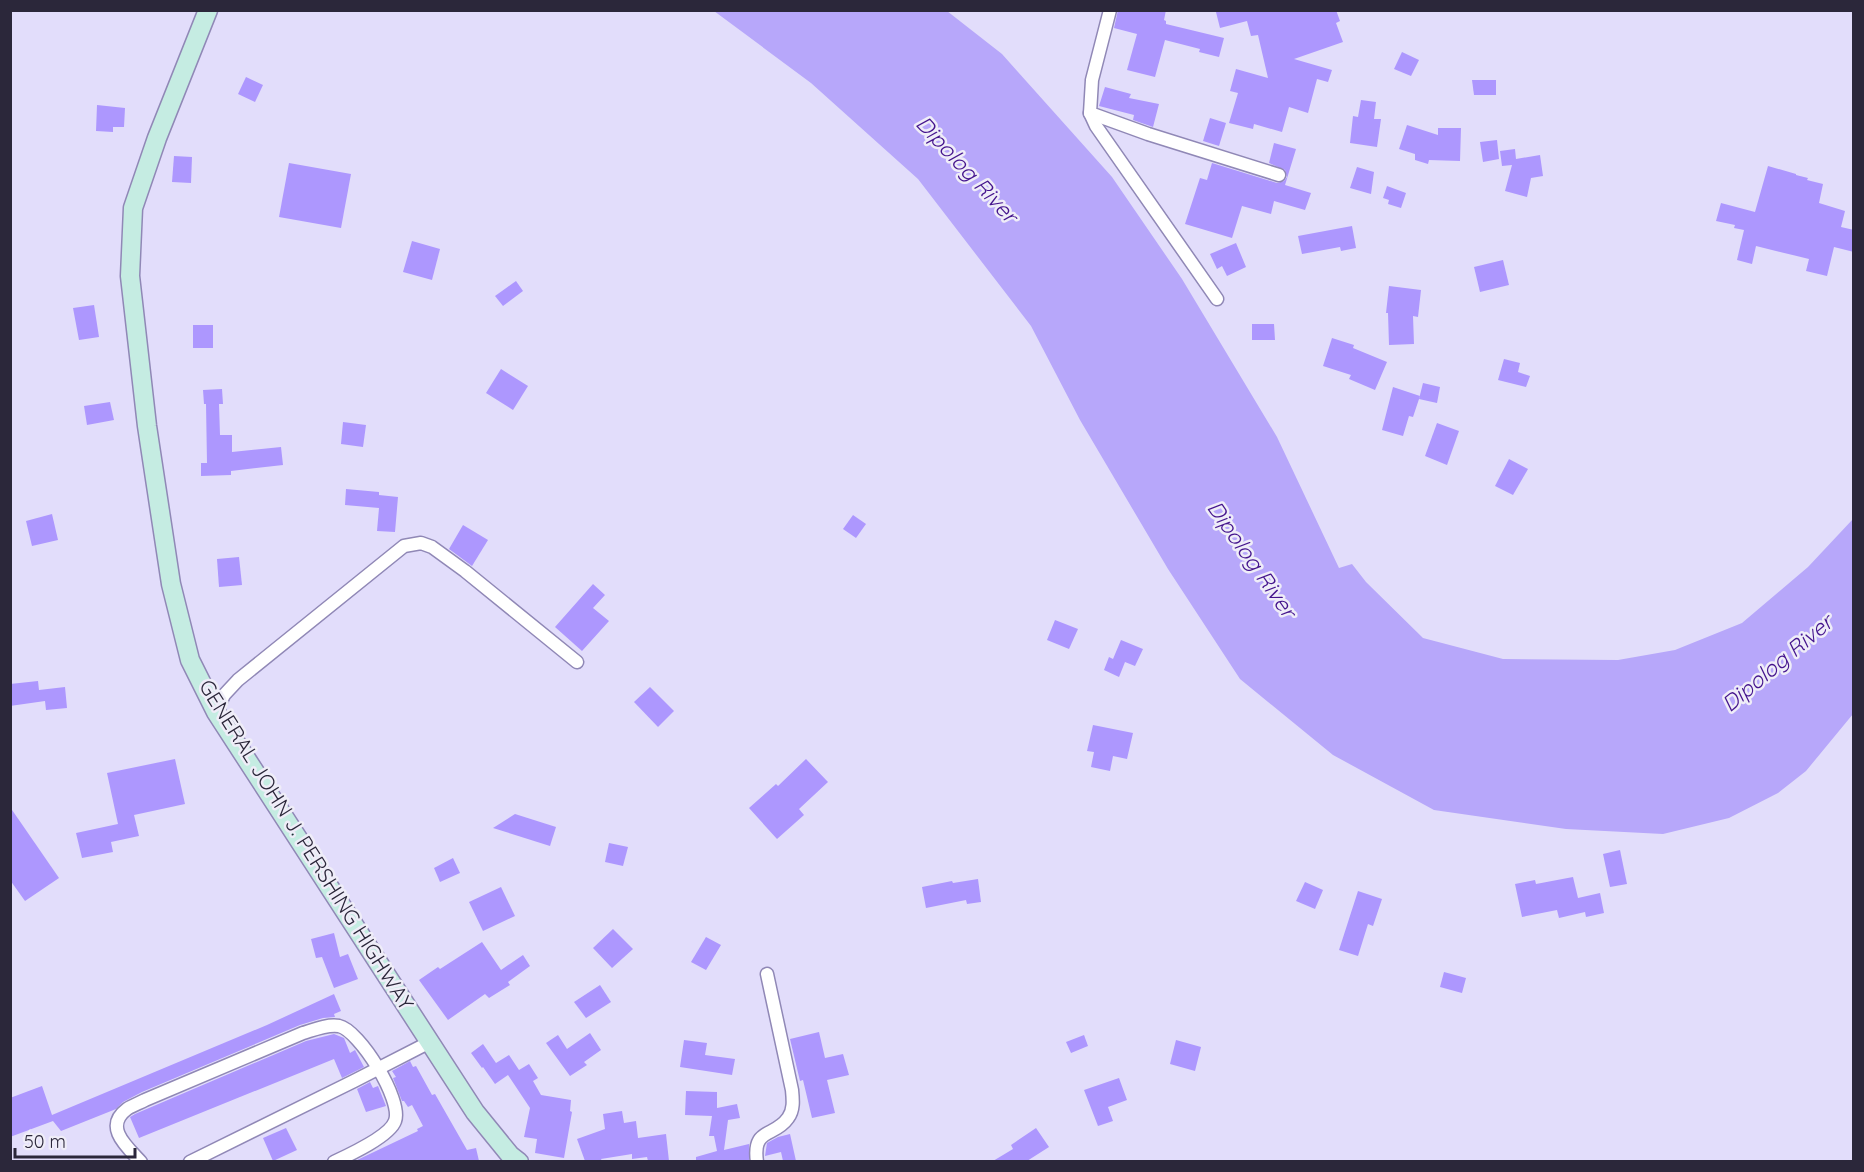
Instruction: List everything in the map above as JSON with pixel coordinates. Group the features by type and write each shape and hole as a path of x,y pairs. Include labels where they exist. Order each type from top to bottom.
{"main road":[{"name":"GENERAL JOHN J. PERSHING HIGHWAY","path":"208,10 157,138 133,208 130,276 147,426 171,584 190,660 216,711 475,1112 510,1155 519,1161"}],"street":[{"path":"1110,10 1092,80 1090,113 1096,126 1217,299"},
{"path":"1090,113 1148,134 1279,175"},
{"path":"216,711 224,695 238,680 405,546 411,544 421,543 432,547 577,662"},
{"path":"757,1161 757,1144 762,1135 777,1128 788,1118 793,1107 792,1090 767,974"},
{"path":"141,1161 123,1143 117,1132 118,1119 127,1109 303,1033 322,1027 339,1026 352,1033 378,1068 392,1093 396,1107 395,1122 385,1134 334,1161"},
{"path":"190,1161 430,1042"}],"water":[{"name":"Dipolog River","path":"714,11 947,11 1002,54 1112,177 1182,279 1277,437 1339,568 1352,564 1366,582 1423,638 1503,659 1618,660 1675,650 1742,623 1808,567 1853,519 1853,714 1806,771 1778,793 1729,818 1663,834 1566,829 1434,810 1333,755 1240,679 1168,569 1080,420 1031,326 918,179 811,83"}],"building":[{"path":"1118,10 1166,10 1164,20 1166,24 1224,38 1219,57 1199,52 1200,49 1165,40 1155,77 1127,70 1137,34 1114,28"},
{"path":"1224,10 1336,10 1340,21 1336,23 1343,42 1294,59 1332,70 1328,82 1317,79 1308,113 1289,107 1282,132 1254,124 1253,129 1229,123 1238,93 1230,91 1236,69 1268,78 1258,35 1251,36 1247,21 1220,28 1216,12"},
{"path":"1402,52 1419,60 1411,76 1394,69"},
{"path":"246,77 263,85 255,102 238,94"},
{"path":"1472,80 1496,80 1496,95 1474,95"},
{"path":"1105,87 1131,94 1129,98 1159,104 1153,127 1133,120 1134,115 1099,106"},
{"path":"1361,100 1376,102 1374,119 1381,119 1377,147 1350,143 1353,116 1358,117"},
{"path":"97,105 125,108 124,127 113,127 113,132 96,131"},
{"path":"1210,118 1226,123 1219,146 1203,141"},
{"path":"1407,125 1438,135 1438,128 1461,128 1460,161 1429,160 1428,164 1415,160 1415,154 1399,149"},
{"path":"1497,140 1499,159 1483,162 1480,142"},
{"path":"1274,143 1296,149 1285,185 1311,193 1305,210 1274,201 1271,214 1242,206 1232,238 1185,224 1200,178 1207,180 1212,163 1277,183 1284,181 1287,177 1285,170 1269,163"},
{"path":"1515,149 1516,159 1540,155 1543,176 1531,178 1527,197 1505,191 1512,165 1502,166 1500,151"},
{"path":"174,156 192,157 191,183 172,182"},
{"path":"289,163 351,174 341,228 279,217"},
{"path":"1768,166 1823,184 1819,203 1845,211 1841,227 1854,230 1854,252 1834,247 1827,276 1806,271 1809,259 1756,246 1752,264 1737,260 1744,230 1734,228 1735,225 1716,221 1721,203 1755,212"},
{"path":"1357,167 1374,172 1371,194 1350,188"},
{"path":"1387,186 1406,193 1401,208 1388,204 1389,200 1383,198"},
{"path":"1352,226 1356,248 1341,251 1340,247 1302,254 1298,236"},
{"path":"412,241 440,249 432,280 403,272"},
{"path":"1236,243 1246,267 1227,276 1222,266 1217,269 1210,254"},
{"path":"1503,260 1509,285 1480,292 1474,267"},
{"path":"516,281 523,291 503,306 495,296"},
{"path":"1389,286 1421,290 1418,317 1413,316 1414,344 1389,345 1388,313 1386,313"},
{"path":"94,305 99,337 79,340 73,308"},
{"path":"1252,324 1274,324 1275,340 1252,340"},
{"path":"193,325 213,325 213,348 193,348"},
{"path":"1332,338 1354,345 1353,348 1387,362 1375,390 1349,379 1351,375 1323,366"},
{"path":"1504,359 1520,363 1518,372 1530,376 1526,387 1498,380"},
{"path":"501,369 528,386 513,410 486,393"},
{"path":"1423,383 1440,387 1437,403 1419,399"},
{"path":"1393,387 1420,396 1413,417 1409,416 1403,436 1382,430"},
{"path":"222,389 223,404 219,404 220,435 232,435 232,452 281,447 283,465 231,471 231,475 201,476 201,463 207,463 206,404 204,404 203,390"},
{"path":"110,402 114,420 87,425 84,406"},
{"path":"343,422 366,425 363,447 341,444"},
{"path":"1437,423 1459,431 1447,465 1425,456"},
{"path":"1509,459 1528,469 1513,495 1495,486"},
{"path":"346,489 379,492 379,495 398,497 395,532 377,531 379,508 345,505"},
{"path":"52,514 58,540 32,546 26,521"},
{"path":"853,515 866,524 856,538 843,529"},
{"path":"463,525 488,540 472,566 449,549"},
{"path":"239,557 242,585 219,587 217,559"},
{"path":"593,584 605,595 593,608 609,621 582,651 555,627"},
{"path":"1055,620 1078,629 1069,649 1047,640"},
{"path":"1121,640 1143,649 1135,666 1125,662 1119,677 1104,670 1109,657 1113,659"},
{"path":"38,681 39,690 65,687 67,708 46,710 45,701 10,706 10,684"},
{"path":"650,687 674,711 658,727 634,702"},
{"path":"1093,725 1133,733 1127,759 1113,756 1110,771 1091,767 1094,752 1087,751"},
{"path":"175,759 185,804 134,815 139,836 111,842 113,852 82,858 76,833 118,824 107,773"},
{"path":"806,759 828,782 799,809 804,815 777,839 749,808 776,784 778,786"},
{"path":"10,807 59,878 25,901 10,880"},
{"path":"515,814 556,827 550,846 493,828"},
{"path":"609,843 628,847 623,866 605,862"},
{"path":"1620,850 1627,884 1610,887 1603,854"},
{"path":"453,858 460,873 440,882 434,868"},
{"path":"1573,877 1578,898 1600,893 1604,913 1586,917 1585,912 1559,918 1557,910 1522,917 1515,884 1535,880 1536,884"},
{"path":"978,879 981,902 967,904 966,900 926,908 922,887"},
{"path":"1305,882 1323,890 1315,909 1296,901"},
{"path":"501,887 515,916 483,931 469,902"},
{"path":"1358,891 1382,899 1373,926 1368,924 1358,956 1339,950"},
{"path":"613,929 633,949 612,968 593,948"},
{"path":"334,933 340,957 348,954 358,979 334,988 322,957 316,958 311,939"},
{"path":"706,937 721,945 706,970 691,962"},
{"path":"482,942 501,970 523,955 530,966 508,982 510,985 489,998 485,994 448,1020 419,980"},
{"path":"1444,972 1466,978 1462,993 1440,987"},
{"path":"600,985 611,1002 586,1018 574,1002"},
{"path":"334,994 341,1011 334,1014 335,1017 300,1025 142,1092 123,1102 116,1109 61,1131 53,1121 10,1137 10,1098 42,1086 52,1115 267,1025"},
{"path":"819,1032 825,1058 843,1054 849,1075 827,1080 835,1113 812,1118 790,1039"},
{"path":"590,1033 601,1050 584,1062 587,1065 570,1076 546,1043 558,1035 567,1049"},
{"path":"334,1034 344,1038 350,1053 355,1050 364,1067 342,1078 334,1059 139,1138 130,1117 135,1114 306,1041"},
{"path":"1084,1035 1088,1046 1071,1053 1066,1042"},
{"path":"684,1040 707,1043 705,1055 735,1059 732,1075 680,1067"},
{"path":"1176,1040 1201,1047 1195,1071 1170,1064"},
{"path":"483,1044 496,1063 509,1055 519,1070 529,1064 538,1078 533,1081 541,1095 571,1100 570,1111 572,1112 564,1158 535,1153 537,1139 524,1137 530,1108 508,1075 495,1084 482,1068 471,1053"},
{"path":"410,1061 413,1067 416,1066 432,1095 435,1094 467,1150 476,1148 479,1161 355,1161 418,1131 417,1129 423,1126 412,1105 408,1107 402,1101 393,1078 396,1077 392,1071"},
{"path":"1119,1078 1127,1100 1108,1107 1113,1121 1098,1126 1084,1090"},
{"path":"370,1082 373,1088 378,1086 386,1106 366,1112 357,1089"},
{"path":"686,1091 717,1092 717,1108 737,1104 740,1118 728,1120 724,1150 749,1144 749,1160 696,1161 696,1157 717,1151 714,1136 709,1136 712,1116 685,1115"},
{"path":"622,1111 624,1123 636,1121 638,1138 666,1134 669,1161 648,1161 647,1157 632,1159 632,1154 601,1159 602,1161 585,1161 577,1139 605,1129 603,1114"},
{"path":"286,1128 297,1150 273,1161 263,1138"},
{"path":"1036,1128 1049,1147 1027,1161 993,1161 1013,1149 1011,1145"},
{"path":"790,1134 796,1161 783,1161 781,1152 765,1156 767,1143"}]}
